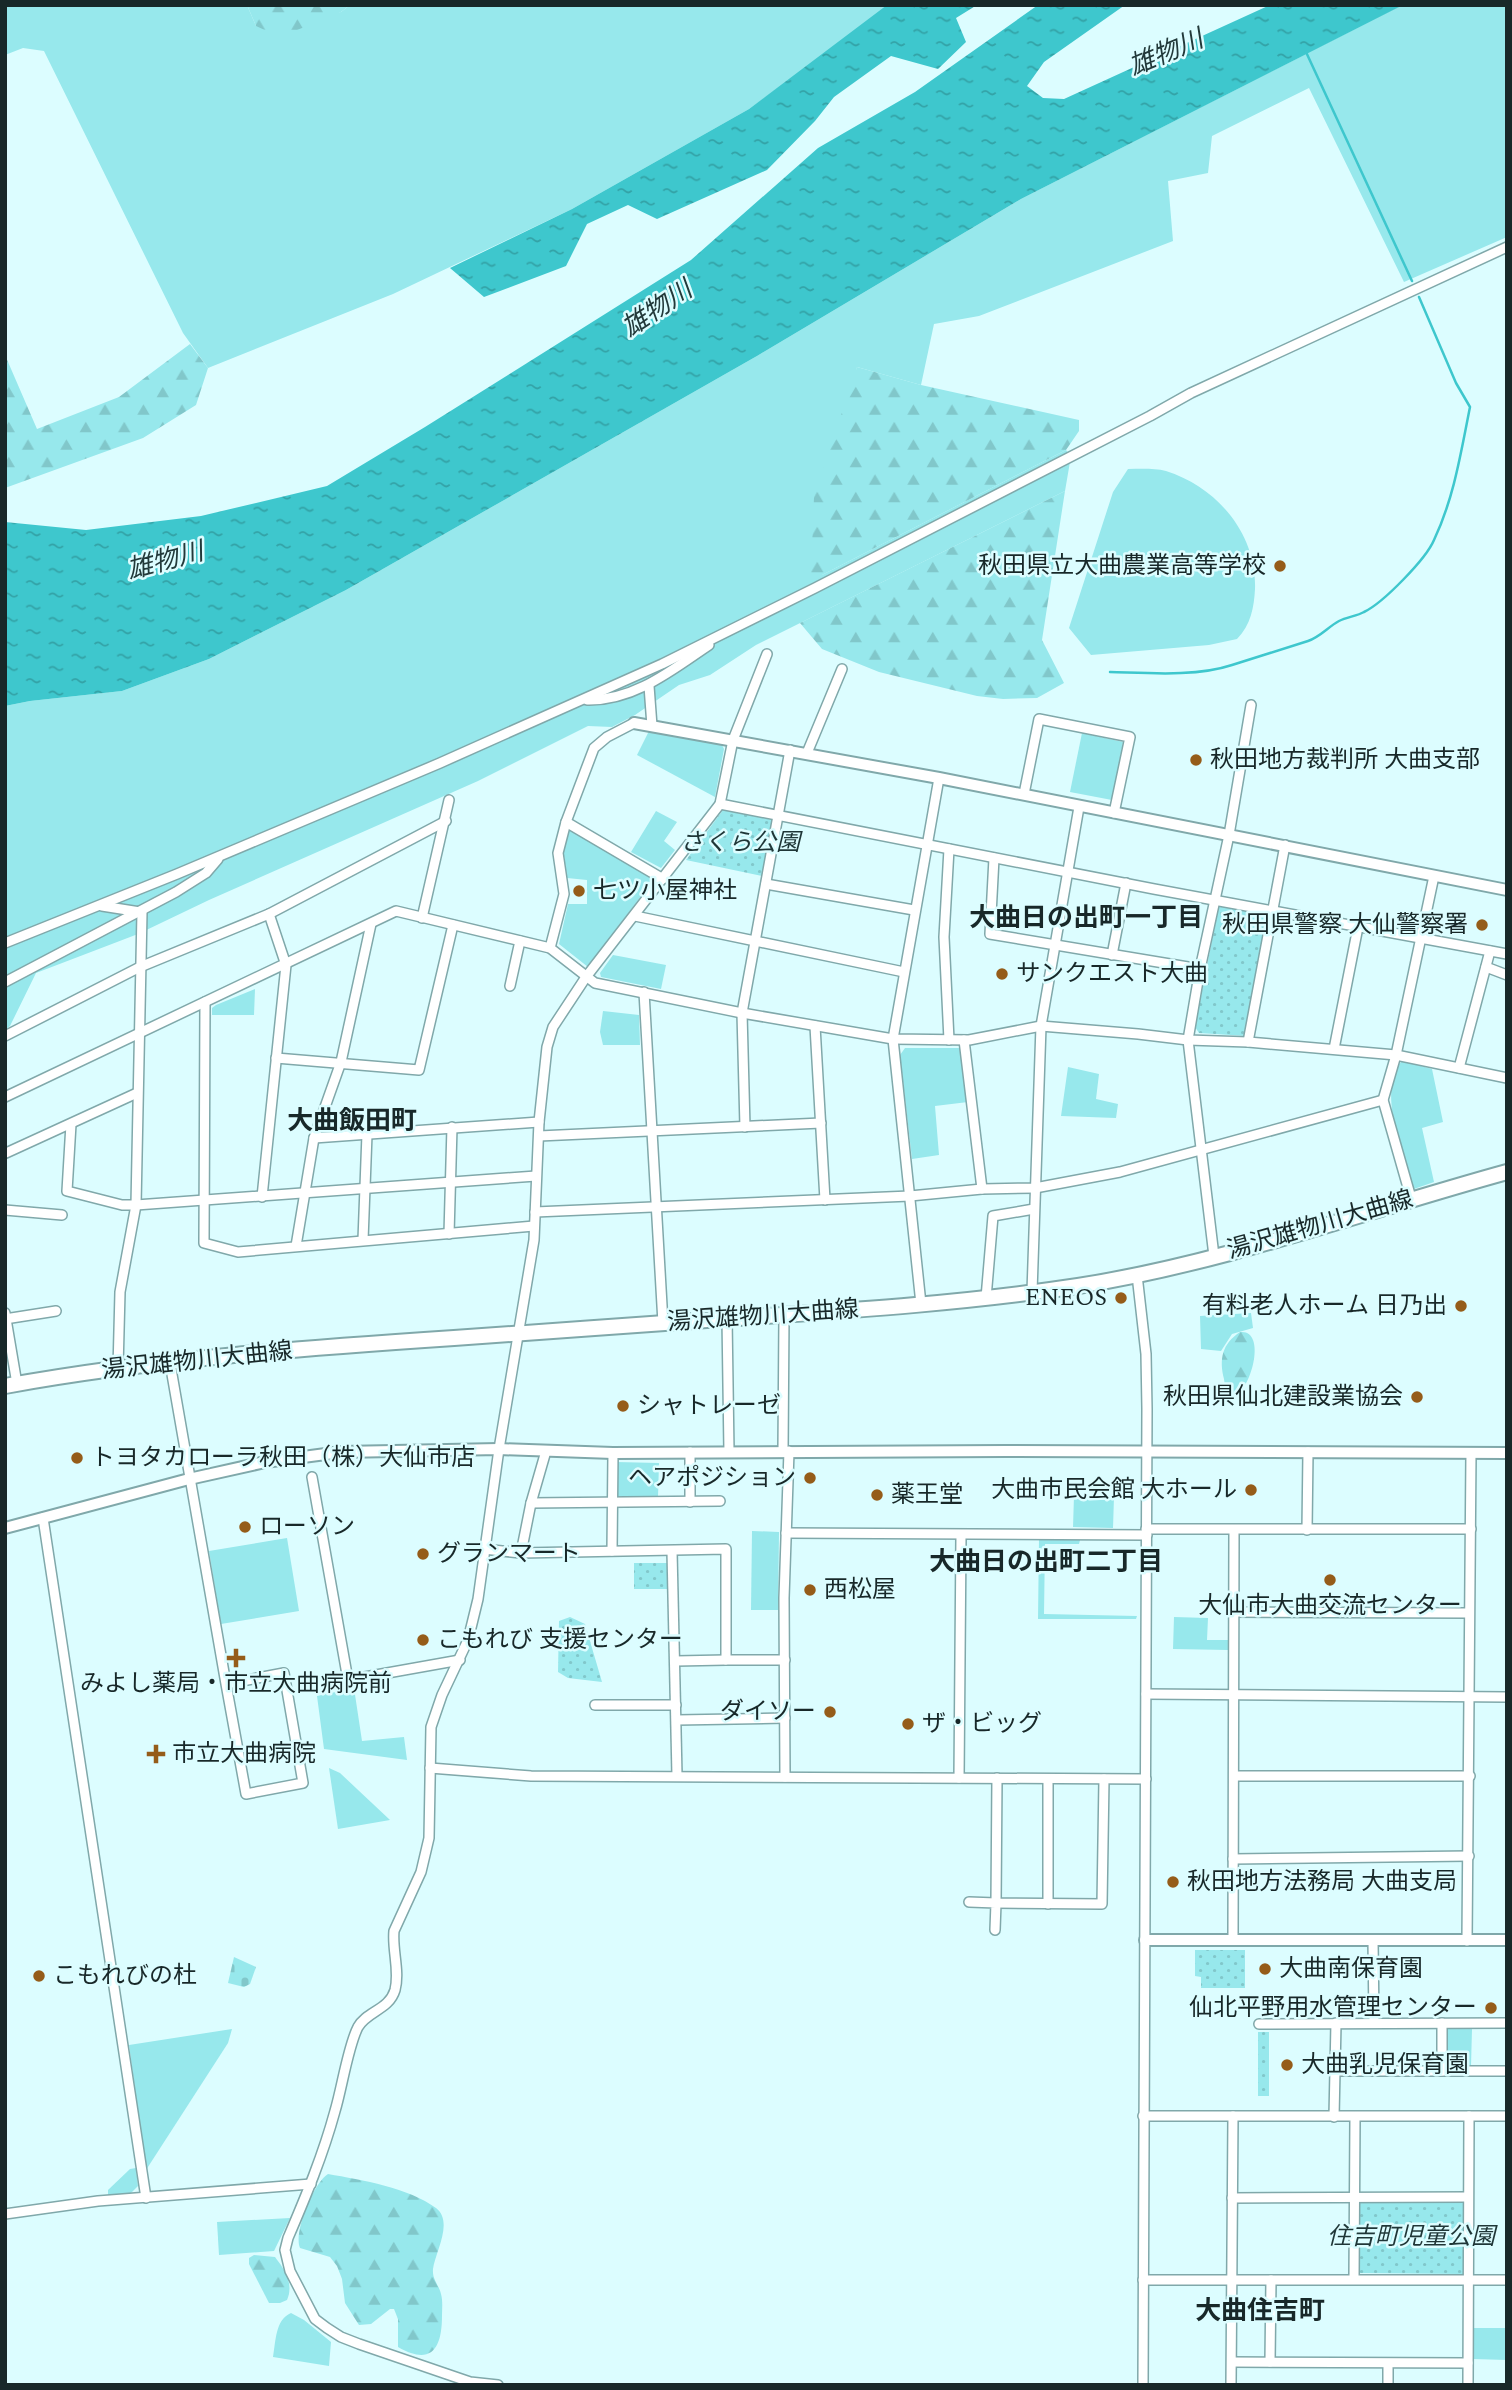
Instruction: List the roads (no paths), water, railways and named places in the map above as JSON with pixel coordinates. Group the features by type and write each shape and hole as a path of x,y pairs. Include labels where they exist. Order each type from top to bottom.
{"main road":[{"name":"湯沢雄物川大曲線","path":"11,1385 118,1369 322,1347 783,1315 1032,1292 1137,1275 1213,1256 1507,1172"}],"street":[{"path":"5,943 220,855 582,700 722,634 1001,493 1191,393 1507,247"},
{"path":"582,700 605,698 649,687 722,634"},
{"path":"498,2385 471,2382 341,2337 315,2319 290,2271 285,2250 323,2152 359,2025 391,2001 396,1981 394,1930 421,1871 429,1838 431,1727 436,1709 460,1660 474,1621 534,1240 540,1122 547,1047 553,1027 586,977 720,804 733,740 767,654"},
{"path":"807,753 842,669"},
{"path":"649,687 652,726"},
{"path":"1213,1256 1188,1040 1251,705"},
{"path":"1024,794 1039,719 1130,737 1114,813"},
{"path":"550,948 564,894 558,853 566,822 594,748 607,737 634,723 1024,794 1507,890"},
{"path":"745,1127 742,1013 790,750"},
{"path":"920,1304 892,1039 939,778"},
{"path":"422,918 449,800"},
{"path":"720,804 1507,954"},
{"path":"1032,1292 1041,1026 1079,807"},
{"path":"5,1036 140,967 269,914 446,821"},
{"path":"566,822 663,879"},
{"path":"1248,1042 1285,845"},
{"path":"948,849 944,937 949,1040"},
{"path":"5,982 142,912 206,873 220,855"},
{"path":"994,858 990,934 1200,969"},
{"path":"1411,1198 1383,1100 1396,1055 1434,876"},
{"path":"1112,955 1126,883"},
{"path":"766,884 915,910"},
{"path":"100,905 142,912"},
{"path":"5,1097 396,911 550,948 595,983 742,1013 892,1039 964,1040 1041,1026 1396,1055 1507,1078"},
{"path":"118,1369 120,1292 136,1205 142,912"},
{"path":"262,1197 286,965 269,914"},
{"path":"635,916 904,972"},
{"path":"296,1246 314,1139 341,1062 371,924"},
{"path":"276,1058 419,1070 453,925"},
{"path":"1334,1049 1358,927"},
{"path":"510,986 520,941"},
{"path":"1459,1068 1490,951"},
{"path":"1486,967 1507,975"},
{"path":"644,992 663,1323"},
{"path":"205,1002 204,1243 238,1252 534,1226"},
{"path":"815,1026 825,1200"},
{"path":"964,1040 982,1189"},
{"path":"5,1154 137,1093"},
{"path":"535,1212 1035,1188 1120,1172 1383,1100"},
{"path":"314,1139 540,1122"},
{"path":"539,1136 821,1123"},
{"path":"71,1124 67,1191 122,1205 536,1176"},
{"path":"449,1234 452,1127"},
{"path":"363,1240 368,1134"},
{"path":"986,1298 993,1216 1034,1209"},
{"path":"5,1210 62,1215"},
{"path":"1137,1275 1146,1354 1147,1451 1143,2385"},
{"path":"6,1319 56,1311"},
{"path":"5,1313 11,1385"},
{"path":"783,1315 786,1451 785,1777"},
{"path":"727,1318 729,1452"},
{"path":"170,1363 189,1479 226,1684 246,1794 303,1783 284,1672 226,1684"},
{"path":"5,1528 189,1479 265,1462 328,1454 499,1449 613,1453 1507,1453"},
{"path":"521,1553 531,1503 546,1451"},
{"path":"690,1452 690,1502"},
{"path":"1307,1530 1308,1452"},
{"path":"612,1551 613,1453"},
{"path":"1467,1941 1471,1453"},
{"path":"312,1477 348,1680 460,1660"},
{"path":"531,1503 720,1502"},
{"path":"43,1518 146,2199"},
{"path":"786,1533 961,1536 1234,1530 1471,1529"},
{"path":"1233,1940 1234,1530"},
{"path":"960,1778 961,1536"},
{"path":"484,1549 521,1553 726,1549 726,1660"},
{"path":"672,1550 677,1776"},
{"path":"1234,1612 1469,1613"},
{"path":"676,1661 785,1660"},
{"path":"1146,1693 1507,1697"},
{"path":"595,1705 676,1705"},
{"path":"677,1720 785,1718"},
{"path":"429,1768 531,1776 1146,1779"},
{"path":"1234,1776 1470,1776"},
{"path":"995,1930 997,1778"},
{"path":"1048,1779 1048,1904"},
{"path":"969,1902 1102,1904 1104,1779"},
{"path":"1233,1859 1469,1856"},
{"path":"1145,1940 1507,1940"},
{"path":"1373,1940 1374,2022"},
{"path":"1334,2116 1336,2023"},
{"path":"1441,2071 1442,2023"},
{"path":"1259,2024 1507,2023"},
{"path":"1335,2071 1507,2071"},
{"path":"1143,2116 1507,2116"},
{"path":"1231,2385 1233,2116"},
{"path":"1354,2279 1355,2116"},
{"path":"1468,2385 1469,2116"},
{"path":"5,2214 98,2201 311,2184"},
{"path":"1232,2198 1468,2197"},
{"path":"1143,2280 1507,2280"},
{"path":"1270,2362 1271,2280"},
{"path":"1231,2362 1468,2363"},
{"path":"1388,2364 1388,2385"}],"water":[{"path":"887,5 977,5 956,18 966,42 938,69 891,56 834,97 815,121 767,170 657,219 628,205 587,224 566,266 484,297 450,268 572,209 749,109"},
{"name":"雄物川","path":"1038,5 1125,5 1044,62 1027,86 1043,98 1064,99 1270,5 1403,5 1021,199 757,356 346,590 209,659 122,691 5,706 5,522 86,530 201,516 327,486 691,260 818,148 915,92"}],"waterway":[{"path":"1306,52 1412,281"},
{"path":"1110,672 1172,673 1218,669 1308,641 1339,621 1372,607 1413,569 1434,540 1447,508 1470,407 1456,383 1419,297"}],"place":[{"name":"秋田県立大曲農業高等学校","path":"1280,566"},
{"name":"秋田地方裁判所 大曲支部","path":"1196,760"},
{"name":"七ツ小屋神社","path":"579,891"},
{"name":"秋田県警察 大仙警察署","path":"1482,925"},
{"name":"サンクエスト大曲","path":"1002,974"},
{"name":"ENEOS","path":"1121,1298"},
{"name":"有料老人ホーム 日乃出","path":"1461,1306"},
{"name":"秋田県仙北建設業協会","path":"1417,1397"},
{"name":"シャトレーゼ","path":"623,1406"},
{"name":"トヨタカローラ秋田（株）大仙市店","path":"77,1458"},
{"name":"ヘアポジション","path":"810,1478"},
{"name":"大曲市民会館 大ホール","path":"1251,1490"},
{"name":"薬王堂","path":"877,1495"},
{"name":"ローソン","path":"245,1527"},
{"name":"グランマート","path":"423,1554"},
{"name":"大仙市大曲交流センター","path":"1330,1580"},
{"name":"西松屋","path":"810,1590"},
{"name":"こもれび 支援センター","path":"423,1640"},
{"name":"みよし薬局・市立大曲病院前","path":"236,1658"},
{"name":"ダイソー","path":"830,1712"},
{"name":"ザ・ビッグ","path":"908,1724"},
{"name":"市立大曲病院","path":"156,1754"},
{"name":"秋田地方法務局 大曲支局","path":"1173,1882"},
{"name":"大曲南保育園","path":"1265,1969"},
{"name":"こもれびの杜","path":"39,1976"},
{"name":"仙北平野用水管理センター","path":"1491,2008"},
{"name":"大曲乳児保育園","path":"1287,2065"}],"district":[{"name":"大曲日の出町一丁目","path":"1086,918"},
{"name":"大曲飯田町","path":"352,1121"},
{"name":"大曲日の出町二丁目","path":"1046,1562"},
{"name":"大曲住吉町","path":"1260,2311"}],"park label":[{"name":"さくら公園","path":"740,843"},
{"name":"住吉町児童公園","path":"1411,2237"}]}
